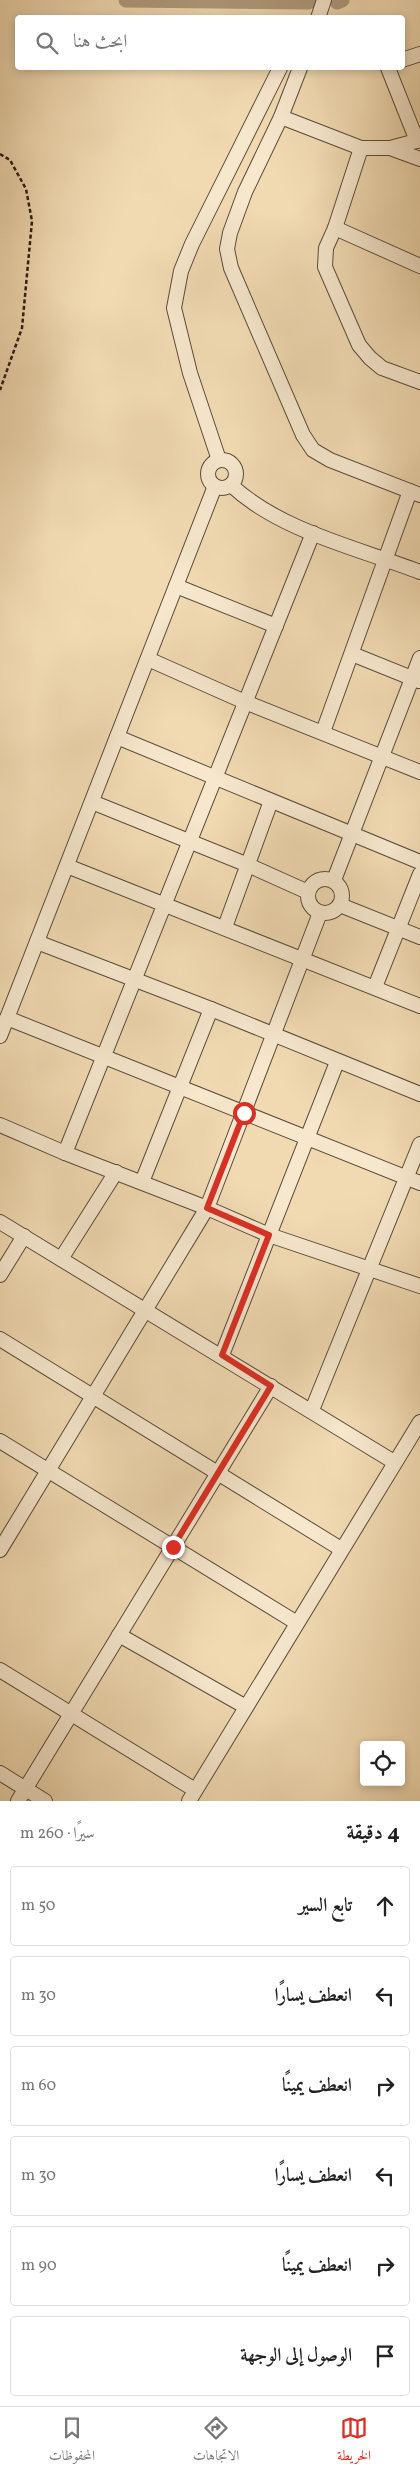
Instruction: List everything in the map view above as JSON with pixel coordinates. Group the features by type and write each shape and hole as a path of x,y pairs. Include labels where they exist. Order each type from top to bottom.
{"street":[{"path":"319,15 324,0"},
{"path":"405,59 420,54"},
{"path":"219,460 190,373 174,308 181,271 192,244 279,70"},
{"path":"299,70 280,117 245,192 230,233 227,249 231,268 303,436 313,450 330,460 415,493 386,559 323,732"},
{"path":"280,117 361,148 390,148 418,140 389,70"},
{"path":"361,148 335,228 326,248 325,268 359,345 382,368 420,382"},
{"path":"390,148 420,159"},
{"path":"335,228 420,266"},
{"path":"219,460 227,460 233,464 236,478 231,485 223,488 215,486 208,475 213,463 219,460"},
{"path":"231,485 247,500 264,511 313,532 420,572"},
{"path":"0,1036 215,486"},
{"path":"65,1153 313,532"},
{"path":"176,586 276,626"},
{"path":"352,654 416,680"},
{"path":"334,880 381,757 416,680 420,658"},
{"path":"148,659 245,702 420,772"},
{"path":"117,737 420,862"},
{"path":"225,927 271,801"},
{"path":"92,802 248,865 308,892"},
{"path":"66,866 225,927 420,1006"},
{"path":"375,987 420,874"},
{"path":"323,878 334,880 340,886 343,896 340,905 335,910 320,913 308,901 308,892 313,883 323,878"},
{"path":"340,905 420,936"},
{"path":"0,1550 207,1208 320,913"},
{"path":"36,942 211,1009 337,1062 420,1094"},
{"path":"142,1182 211,1009"},
{"path":"7,1018 420,1183"},
{"path":"222,1355 337,1062"},
{"path":"0,1125 65,1153 207,1208 269,1235 420,1286"},
{"path":"312,1410 420,1144"},
{"path":"61,1259 116,1172"},
{"path":"0,1222 222,1355 394,1462"},
{"path":"0,1275 24,1236"},
{"path":"0,1339 342,1549"},
{"path":"18,1801 271,1386"},
{"path":"0,1670 71,1714 192,1795 420,1422"},
{"path":"0,1441 297,1623"},
{"path":"119,1635 246,1707"},
{"path":"0,1773 45,1801"}],"path":[{"path":"0,154 10,160 26,189 32,221 22,328 0,390"}],"waterway":[{"path":"126,0 309,2"},
{"path":"337,2 342,0"}],"route":[{"path":"173,1547 271,1386 222,1355 269,1235 207,1208 244,1113"}]}
